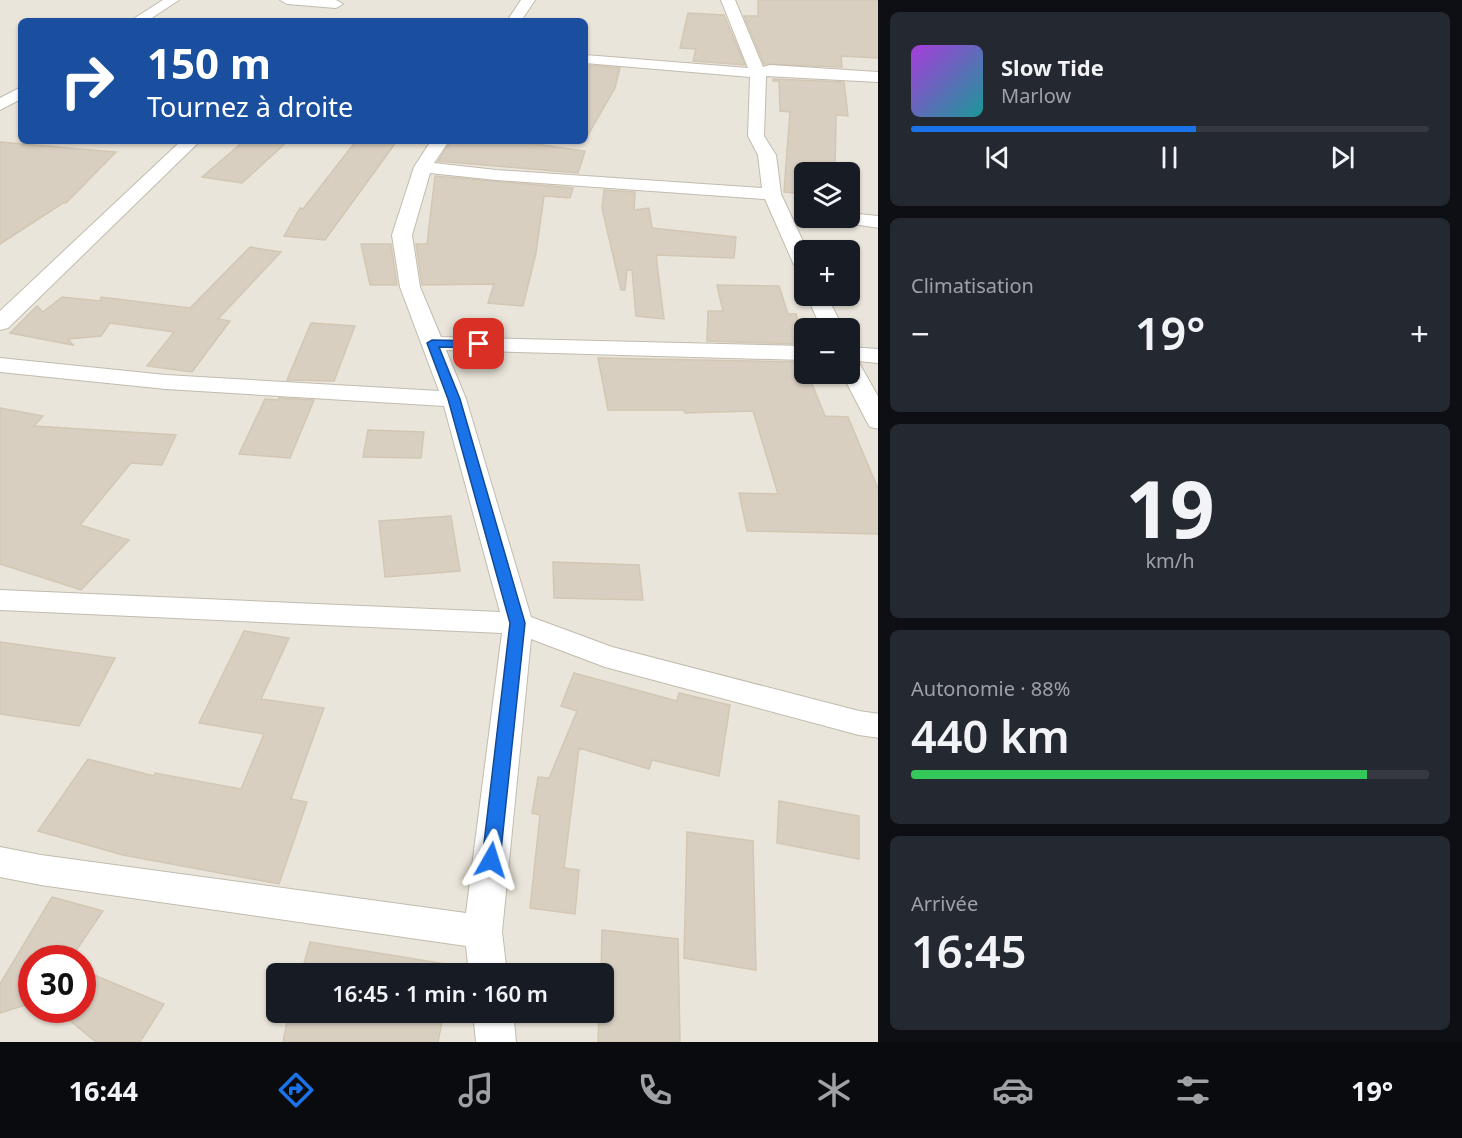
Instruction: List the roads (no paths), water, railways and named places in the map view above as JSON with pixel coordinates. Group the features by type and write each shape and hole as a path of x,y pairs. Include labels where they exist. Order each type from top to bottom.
{"street":[{"path":"142,18 172,0"},
{"path":"287,0 338,2"},
{"path":"516,18 528,0"},
{"path":"728,0 759,73 756,136 767,155 775,201 794,243"},
{"path":"324,15 338,2"},
{"path":"588,59 759,73 770,70 878,77"},
{"path":"0,105 18,94"},
{"path":"0,323 189,144"},
{"path":"438,144 423,167 402,235 410,287 454,399 518,623 483,932 487,963"},
{"path":"423,167 775,201 794,208"},
{"path":"860,220 878,222"},
{"path":"432,343 794,353"},
{"path":"860,355 878,356"},
{"path":"0,365 166,382 454,399"},
{"path":"859,384 878,420"},
{"path":"0,600 518,623 605,656 858,723 878,726"},
{"path":"0,862 41,870 483,932"},
{"path":"494,1023 496,1042"}]}
